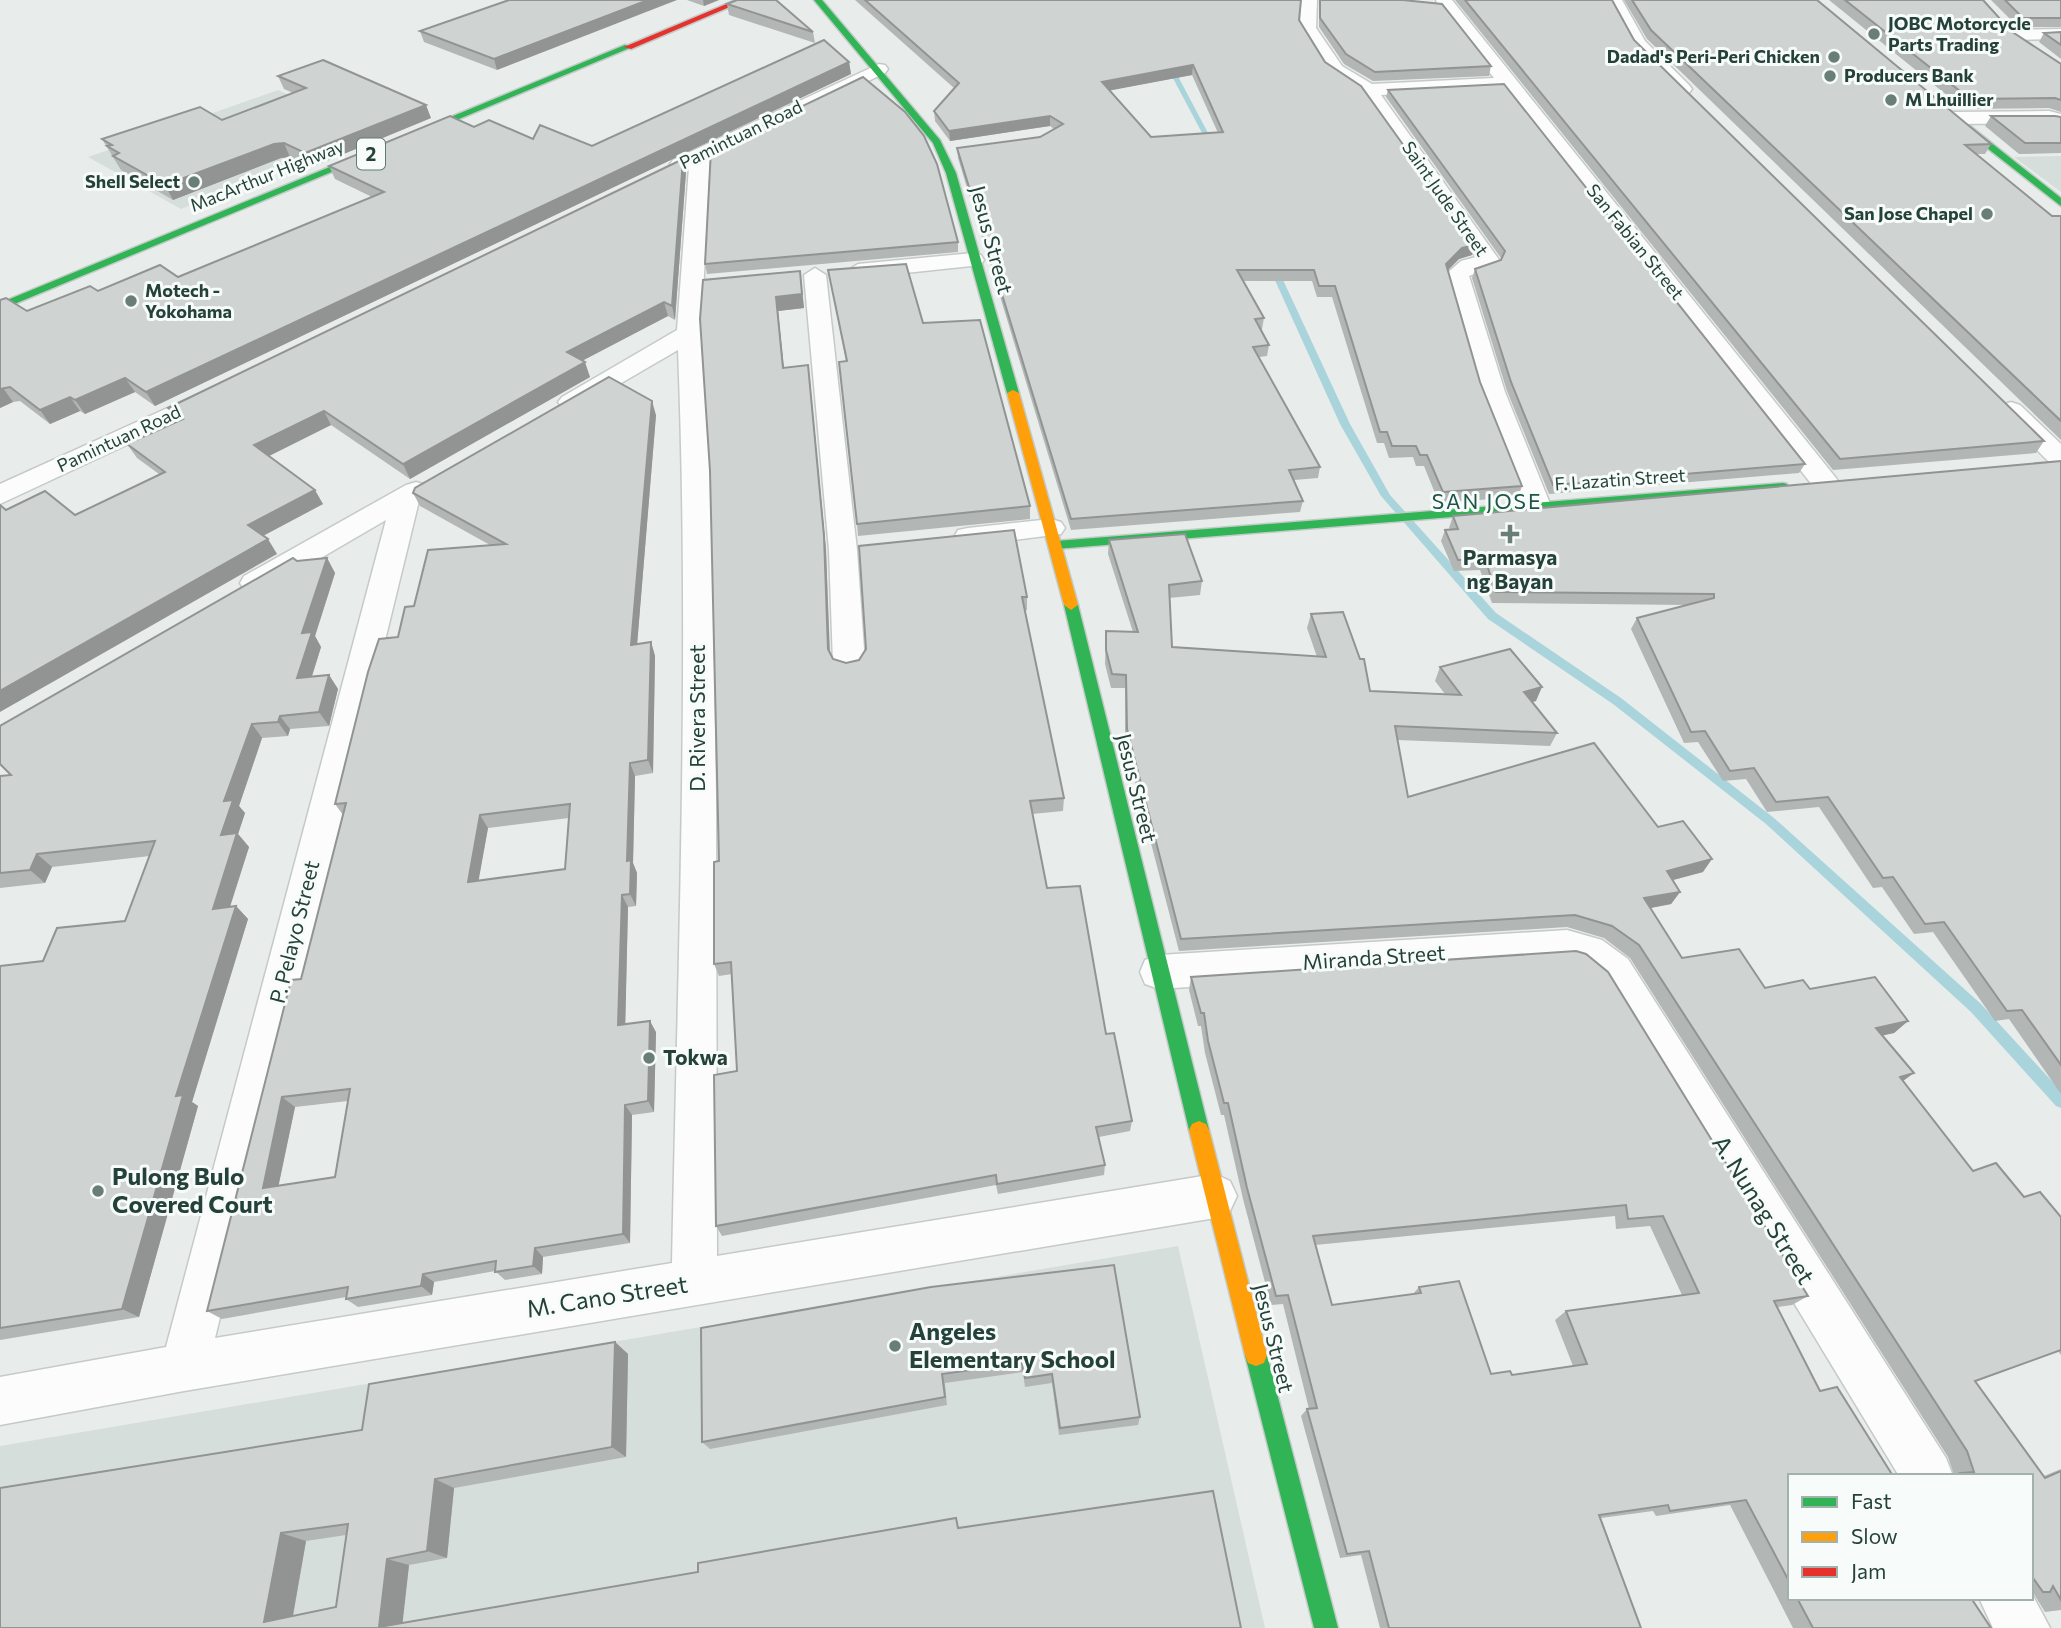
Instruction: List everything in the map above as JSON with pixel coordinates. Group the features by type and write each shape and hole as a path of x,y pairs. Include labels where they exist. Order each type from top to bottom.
{"main road":[{"name":"MacArthur Highway","path":"0,307 742,0"},
{"name":"Jesus Street","path":"818,0 949,151 973,260 1054,536 1159,972 1326,1628"},
{"path":"1935,102 2061,203"},
{"name":"F. Lazatin Street","path":"1054,536 1333,523 1819,484"}],"street":[{"path":"1308,0 1308,28 1335,70 1368,90 1506,83"},
{"path":"1614,0 1638,44 1702,109"},
{"path":"1422,4 1445,4"},
{"name":"San Fabian Street","path":"1445,4 1647,255 1819,484"},
{"path":"2041,55 2009,31 2061,34"},
{"name":"Pamintuan Road","path":"663,172 879,69"},
{"name":"Saint Jude Street","path":"1368,90 1484,250 1489,261 1469,266 1457,275 1492,392 1537,506"},
{"path":"1954,118 2057,116"},
{"name":"D. Rivera Street","path":"694,1282 699,780 697,485 689,334 705,284 700,154"},
{"path":"788,278 973,260"},
{"path":"815,275 856,549 849,663"},
{"path":"547,415 689,334"},
{"name":"Pamintuan Road","path":"0,495 233,385"},
{"path":"1991,391 2056,461"},
{"path":"227,599 441,477"},
{"name":"P. Pelayo Street","path":"184,1367 405,497"},
{"path":"937,540 1054,536"},
{"name":"Miranda Street","path":"1159,972 1567,946 1589,952"},
{"name":"A. Nunag Street","path":"1589,952 1614,971 1927,1474"},
{"name":"M. Cano Street","path":"0,1401 184,1367 1215,1196"},
{"path":"2006,1600 2023,1628"}],"shaded area":[{"path":"278,90 374,133 181,209 88,157"},
{"path":"2061,156 2061,192 2014,157"},
{"name":"Angeles Elementary School","path":"1178,1246 1265,1628 0,1628 0,1446"}],"building":[{"path":"509,0 648,0 494,59 420,31"},
{"path":"737,0 776,0 813,32 727,4"},
{"path":"865,0 1301,0 1299,20 1325,62 1361,86 1475,245 1462,248 1446,264 1480,382 1522,486 1443,492 1427,455 1420,455 1416,446 1392,446 1387,432 1380,432 1335,286 1319,286 1314,270 1237,270 1264,318 1255,319 1269,345 1253,347 1320,467 1289,470 1303,501 1071,519 957,148 1040,137 1063,124 1050,116 949,131 934,111 959,83","holes":["1193,65 1223,132 1151,137 1102,82"]},
{"path":"1320,0 1403,0 1442,4 1491,66 1375,72 1346,54 1320,18"},
{"path":"1465,0 1612,0 1634,40 2044,441 1840,459"},
{"path":"1632,0 1817,0 1991,144 1965,145 2052,216 2061,216 2061,421 1651,30"},
{"path":"1845,0 1983,0 2011,31 2061,64 2061,100 1970,99"},
{"path":"2005,0 2061,0 2061,18 2023,18"},
{"path":"2061,32 2061,45 2044,33"},
{"path":"824,40 849,62 146,392 125,378 75,400 70,397 40,410 10,387 0,389 0,300 6,298 27,311 90,286 98,291 160,265 178,277 384,192 329,166 450,116 474,127 489,120 533,139 540,125 592,146"},
{"path":"323,60 426,105 305,153 284,143 274,144 165,185 113,156 119,153 107,146 112,145 102,139 200,107 222,120 306,88 278,76"},
{"path":"863,77 905,112 924,136 937,164 958,242 705,264 711,150"},
{"path":"1504,84 1805,464 1553,485 1511,382 1475,269 1501,260 1505,251 1388,90"},
{"path":"1991,116 2061,117 2061,143 2025,143"},
{"path":"683,159 672,306 664,302 567,352 585,362 403,464 324,411 254,445 315,490 248,525 268,539 0,691 0,505 6,510 45,491 75,515 165,472 127,444 183,419 168,408"},
{"path":"906,264 923,323 980,320 1030,506 857,524 839,362 847,361 828,270"},
{"path":"800,271 802,294 776,297 783,368 808,365 824,536 828,649 833,659 846,663 859,660 866,649 859,546 1014,530 1027,597 1022,597 1064,798 1030,801 1047,888 1080,886 1106,1034 1114,1033 1132,1121 1096,1127 1105,1165 997,1184 996,1175 716,1226 714,1075 737,1071 731,962 714,964 714,862 719,861 710,471 700,319 703,280"},
{"path":"609,377 652,401 631,645 651,642 648,760 630,763 627,861 631,860 630,894 622,895 618,1025 650,1021 648,1101 625,1105 623,1234 535,1248 533,1266 495,1272 496,1261 423,1274 421,1286 346,1299 348,1287 207,1311 291,980 301,979 346,803 335,804 368,672 379,639 398,637 405,607 414,606 428,550 506,544 413,493 415,488","holes":["570,804 565,869 468,882 480,815","350,1089 335,1177 263,1188 282,1097"]},
{"path":"2061,461 2061,1065 2022,1010 2007,1011 1944,922 1925,924 1893,877 1883,878 1828,797 1776,802 1754,768 1730,771 1705,731 1691,732 1637,618 1714,598 1714,594 1496,592 1485,559 1458,560 1445,530 1458,529 1453,516"},
{"path":"1185,534 1202,581 1169,585 1172,647 1326,657 1311,614 1343,612 1360,659 1364,659 1370,691 1461,695 1440,667 1510,649 1542,687 1524,692 1557,733 1395,726 1408,797 1594,743 1658,827 1683,821 1712,859 1667,871 1680,892 1644,898 1682,958 1739,949 1765,988 1803,980 1810,989 1875,977 1908,1021 1876,1028 1914,1073 1900,1077 1973,1171 1996,1163 2024,1197 2040,1192 2061,1217 2061,1350 1975,1381 2045,1478 2061,1471 2061,1600 2053,1586 2050,1592 2043,1592 2033,1578 2033,1474 1961,1474 1974,1472 1967,1451 1639,945 1612,926 1575,915 1181,939 1127,729 1126,675 1112,674 1106,650 1106,631 1138,632 1109,540"},
{"path":"293,558 297,561 327,558 302,633 312,632 297,678 329,675 319,712 280,716 278,722 252,724 224,801 233,800 221,835 237,833 213,909 236,906 176,1096 183,1095 122,1309 0,1328 0,966 43,961 57,928 125,921 155,841 37,854 30,870 0,873 0,776 11,775 0,764 0,726"},
{"path":"1576,951 1586,954 1608,972 1808,1296 1774,1301 1820,1391 1837,1387 1892,1474 1788,1474 1788,1579 1746,1500 1670,1511 1668,1505 1599,1515 1641,1628 1389,1628 1369,1551 1347,1554 1307,1409 1317,1408 1288,1295 1276,1296 1228,1103 1224,1103 1208,1041 1204,1013 1201,1013 1191,977","holes":["1626,1205 1628,1219 1663,1216 1699,1293 1566,1311 1587,1364 1512,1375 1510,1371 1491,1374 1459,1281 1419,1287 1421,1293 1332,1305 1313,1236"]},
{"path":"1114,1265 1140,1417 1060,1428 1052,1374 1025,1378 1022,1363 942,1374 945,1397 702,1442 701,1328 931,1287"},
{"path":"615,1342 612,1447 435,1479 427,1551 387,1559 379,1627 698,1572 698,1563 956,1518 958,1528 1213,1491 1241,1628 0,1628 0,1488 362,1430 369,1384","holes":["348,1524 336,1607 264,1622 281,1533"]},
{"path":"1798,1600 1972,1600 1991,1628 1813,1628"}],"waterway":[{"path":"1169,65 1213,148"},
{"path":"1273,267 1345,424 1386,496 1492,616 1617,701 1770,821 1976,1008 2061,1101"}],"traffic: fast":[{"path":"818,0 937,142 951,173 1013,393"},
{"path":"0,307 628,47"},
{"path":"1948,113 2061,203"},
{"path":"1056,545 1783,487"},
{"path":"1071,605 1199,1130"},
{"path":"1256,1355 1326,1628"}],"traffic: slow":[{"path":"1013,393 1071,605"},
{"path":"1199,1130 1256,1355"}],"traffic: jam":[{"path":"628,47 742,0"}],"place":[{"name":"JOBC Motorcycle Parts Trading","path":"1874,34"},
{"name":"Dadad's Peri-Peri Chicken","path":"1834,57"},
{"name":"Producers Bank","path":"1830,76"},
{"name":"M Lhuillier","path":"1891,100"},
{"name":"Shell Select","path":"194,182"},
{"name":"San Jose Chapel","path":"1987,214"},
{"name":"Motech - Yokohama","path":"131,301"},
{"name":"Parmasya ng Bayan","path":"1510,534"},
{"name":"Tokwa","path":"649,1058"},
{"name":"Pulong Bulo Covered Court","path":"98,1191"},
{"name":"Angeles Elementary School","path":"895,1346"}],"district":[{"name":"SAN JOSE","path":"1487,502"}]}
